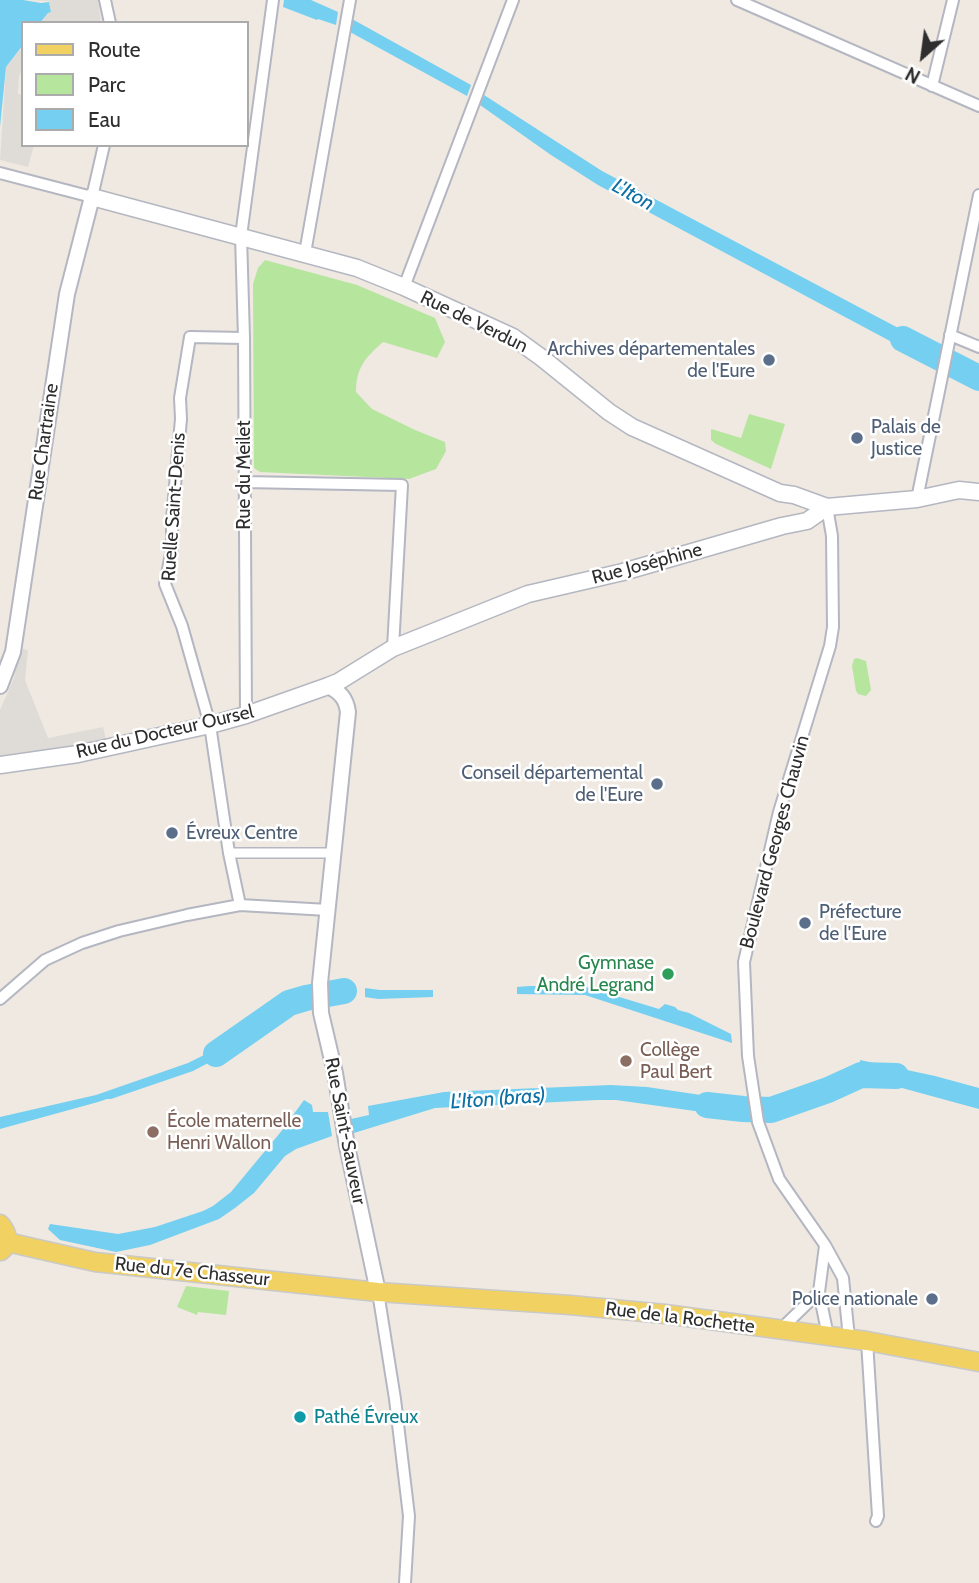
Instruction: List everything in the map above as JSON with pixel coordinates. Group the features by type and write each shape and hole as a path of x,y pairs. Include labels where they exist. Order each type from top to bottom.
{"main road":[{"name":"Rue de Verdun","path":"92,197 305,253 357,268 404,287 513,337 632,427 780,493 794,495 827,508"},
{"name":"Rue Joséphine","path":"328,686 393,648 528,594 623,572 807,521 827,508 917,499 959,490 979,492"},
{"path":"780,493 788,505 789,514 782,527"},
{"name":"Rue du Docteur Oursel","path":"0,765 78,754 210,725 328,686"},
{"path":"0,1224 5,1232 4,1247"},
{"name":"Rue du 7e Chasseur","path":"4,1247 95,1262 378,1292"},
{"name":"Rue de la Rochette","path":"378,1292 665,1314 858,1340 979,1362"}],"street":[{"path":"105,0 110,21"},
{"path":"305,253 350,0"},
{"path":"404,287 513,0"},
{"path":"737,0 979,106"},
{"path":"932,86 953,0"},
{"name":"Rue du Meilet","path":"246,715 244,338 240,236 272,5"},
{"path":"0,173 92,197 104,147"},
{"path":"917,499 979,195"},
{"name":"Rue Chartraine","path":"0,686 13,652 66,294 92,197"},
{"path":"950,335 979,347"},
{"name":"Ruelle Saint-Denis","path":"210,725 182,626 165,584 172,549 181,419 180,397 191,337 244,338"},
{"path":"244,482 402,485 393,648"},
{"name":"Boulevard Georges Chauvin","path":"827,508 832,536 832,637 779,812 744,962 748,1056 758,1122 779,1179 825,1245 843,1278 858,1340 878,1516 876,1521"},
{"name":"Rue Saint-Sauveur","path":"328,686 337,690 346,700 348,712 320,995 321,1013 378,1292 395,1399 409,1516 405,1583"},
{"path":"210,725 229,853 240,905"},
{"path":"229,853 334,853"},
{"path":"0,999 45,960 82,943 153,923 240,905 328,910"},
{"path":"825,1245 819,1292 828,1336"},
{"path":"780,1330 819,1292"}],"green space":[{"path":"265,260 357,285 435,318 445,342 437,358 383,342 363,363 356,392 372,409 445,442 446,451 436,469 409,479 260,472 254,468 253,284 258,268"},
{"path":"749,414 785,424 771,469 711,440 711,429 741,438"},
{"path":"857,658 866,661 871,690 866,696 856,691 852,666"},
{"path":"186,1286 229,1291 226,1315 198,1312 197,1315 177,1307"}],"shaded area":[{"path":"31,0 98,0 101,21 42,21 51,12 49,1"},
{"path":"21,48 18,94 21,95 21,147 33,147 28,167 0,160 6,67"},
{"path":"17,648 28,650 25,680 48,738 103,727 107,744 0,762 0,710 14,678"}],"water":[{"path":"0,0 49,2 51,12 42,21 21,21 21,48 6,67 0,127"},
{"path":"284,0 311,0 338,12 336,25 283,7"},
{"path":"352,19 471,85 467,96 350,32"},
{"path":"484,95 602,171 936,348 933,364 598,185 480,105"},
{"path":"955,359 979,370 979,385 952,373"},
{"path":"583,986 659,1009 665,1004 731,1034 732,1043 585,995 517,994 517,987"},
{"path":"365,988 433,990 433,997 378,999 365,997"},
{"path":"298,992 305,992 307,1006 285,1012 252,1034 248,1028"},
{"path":"243,1032 247,1038 227,1053 193,1071 111,1099 0,1129 0,1117 96,1095 188,1063"},
{"path":"860,1060 979,1088 979,1109 891,1085 862,1085"},
{"path":"827,1083 828,1099 774,1120 769,1099 794,1096"},
{"path":"611,1085 647,1087 741,1101 745,1118 616,1100 597,1100 435,1108 354,1133 351,1119 369,1115 368,1106 444,1092"},
{"path":"304,1100 312,1105 313,1112 328,1112 332,1136 296,1149 285,1156 254,1193 219,1219 150,1245 116,1252 60,1240 48,1229 50,1224 118,1234 155,1227 213,1206 231,1192 286,1128"}],"waterway":[{"name":"L'Iton","path":"903,339 979,378"},
{"path":"216,1054 289,1003 344,991"},
{"name":"L'Iton (bras)","path":"707,1105 771,1110 861,1075 896,1076"}],"place":[{"name":"Archives départementales de l'Eure","path":"769,360"},
{"name":"Palais de Justice","path":"857,438"},
{"name":"Conseil départemental de l'Eure","path":"657,784"},
{"name":"Évreux Centre","path":"172,833"},
{"name":"Préfecture de l'Eure","path":"805,923"},
{"name":"Gymnase André Legrand","path":"668,974"},
{"name":"Collège Paul Bert","path":"626,1061"},
{"name":"École maternelle Henri Wallon","path":"153,1132"},
{"name":"Police nationale","path":"932,1299"},
{"name":"Pathé Évreux","path":"300,1417"}]}
